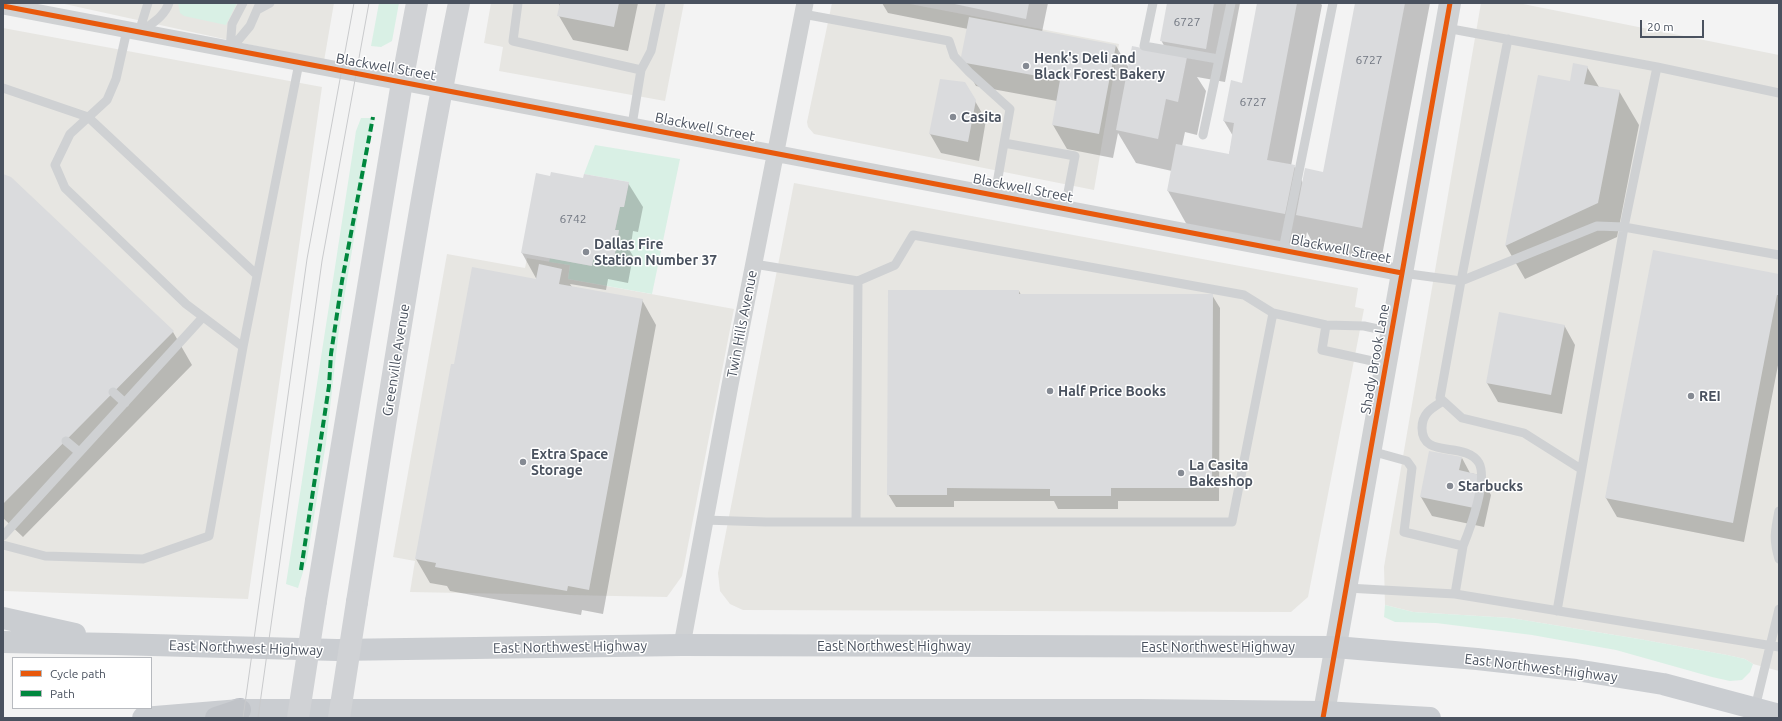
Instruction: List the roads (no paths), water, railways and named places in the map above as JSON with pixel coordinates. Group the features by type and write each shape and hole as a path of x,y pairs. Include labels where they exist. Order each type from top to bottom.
{"highway":[{"path":"216,718 240,710"}],"main road":[{"path":"298,718 402,82 417,3"},
{"name":"Greenville Avenue","path":"339,718 412,253 441,89 459,3"},
{"path":"3,618 115,644"},
{"name":"East Northwest Highway","path":"3,642 337,650 682,645 1335,647 1477,659 1576,670 1663,684 1754,713 1779,715"},
{"path":"143,718 240,710 1140,710 1430,718"},
{"path":"1140,710 1187,718"}],"street":[{"name":"Shady Brook Lane","path":"1323,715 1347,588 1450,3"},
{"name":"Blackwell Street","path":"3,6 1402,273"},
{"name":"Twin Hills Avenue","path":"682,645 704,520 804,8"}],"lane":[{"path":"148,3 133,31 107,100 70,134 55,165 65,188 186,304 243,347"},
{"path":"133,31 162,16 169,3"},
{"path":"230,50 232,24 243,3"},
{"path":"230,50 250,26 259,7 270,3"},
{"path":"518,3 513,41 641,70"},
{"path":"632,125 641,70 651,51 661,3"},
{"path":"1153,3 1144,46 1218,59"},
{"path":"1203,135 1231,3"},
{"path":"1283,250 1333,3"},
{"path":"804,8 949,41 954,56 969,72 1010,109 995,195"},
{"path":"1446,28 1657,67 1779,93"},
{"path":"1508,39 1440,398 1462,418 1524,433 1581,469"},
{"path":"3,544 45,556 143,559 209,536 243,347 299,63"},
{"path":"1557,611 1624,227 1657,67"},
{"path":"3,88 88,117 257,275"},
{"path":"1004,143 1075,156 1065,208"},
{"path":"1402,273 1461,281 1597,226 1624,227 1779,254"},
{"path":"754,264 858,281 895,264 913,235 1244,295 1273,313 1326,325 1364,326 1392,332"},
{"path":"856,522 858,281"},
{"path":"704,520 856,522 1232,522 1273,313"},
{"path":"3,536 203,317"},
{"path":"1326,325 1322,350 1386,364"},
{"path":"113,392 125,403"},
{"path":"1443,401 1427,411 1422,422 1422,433 1425,442 1430,445 1462,451 1472,456 1479,463 1483,474 1473,524 1463,546 1455,594"},
{"path":"66,441 80,452"},
{"path":"1371,451 1407,461 1412,468 1404,532 1463,546"},
{"path":"1779,511 1774,535 1774,544 1779,560"},
{"path":"1347,588 1455,594 1779,647"},
{"path":"1754,713 1779,609"}],"tram line":[{"path":"243,718 307,259 354,3"},
{"path":"258,718 322,261 369,3"}],"place":[{"name":"Henk's Deli and Black Forest Bakery","path":"1026,66"},
{"name":"Casita","path":"953,117"},
{"name":"Dallas Fire Station Number 37","path":"586,252"},
{"name":"Half Price Books","path":"1050,391"},
{"name":"REI","path":"1691,396"},
{"name":"Extra Space Storage","path":"523,462"},
{"name":"La Casita Bakeshop","path":"1181,473"},
{"name":"Starbucks","path":"1450,486"}]}
